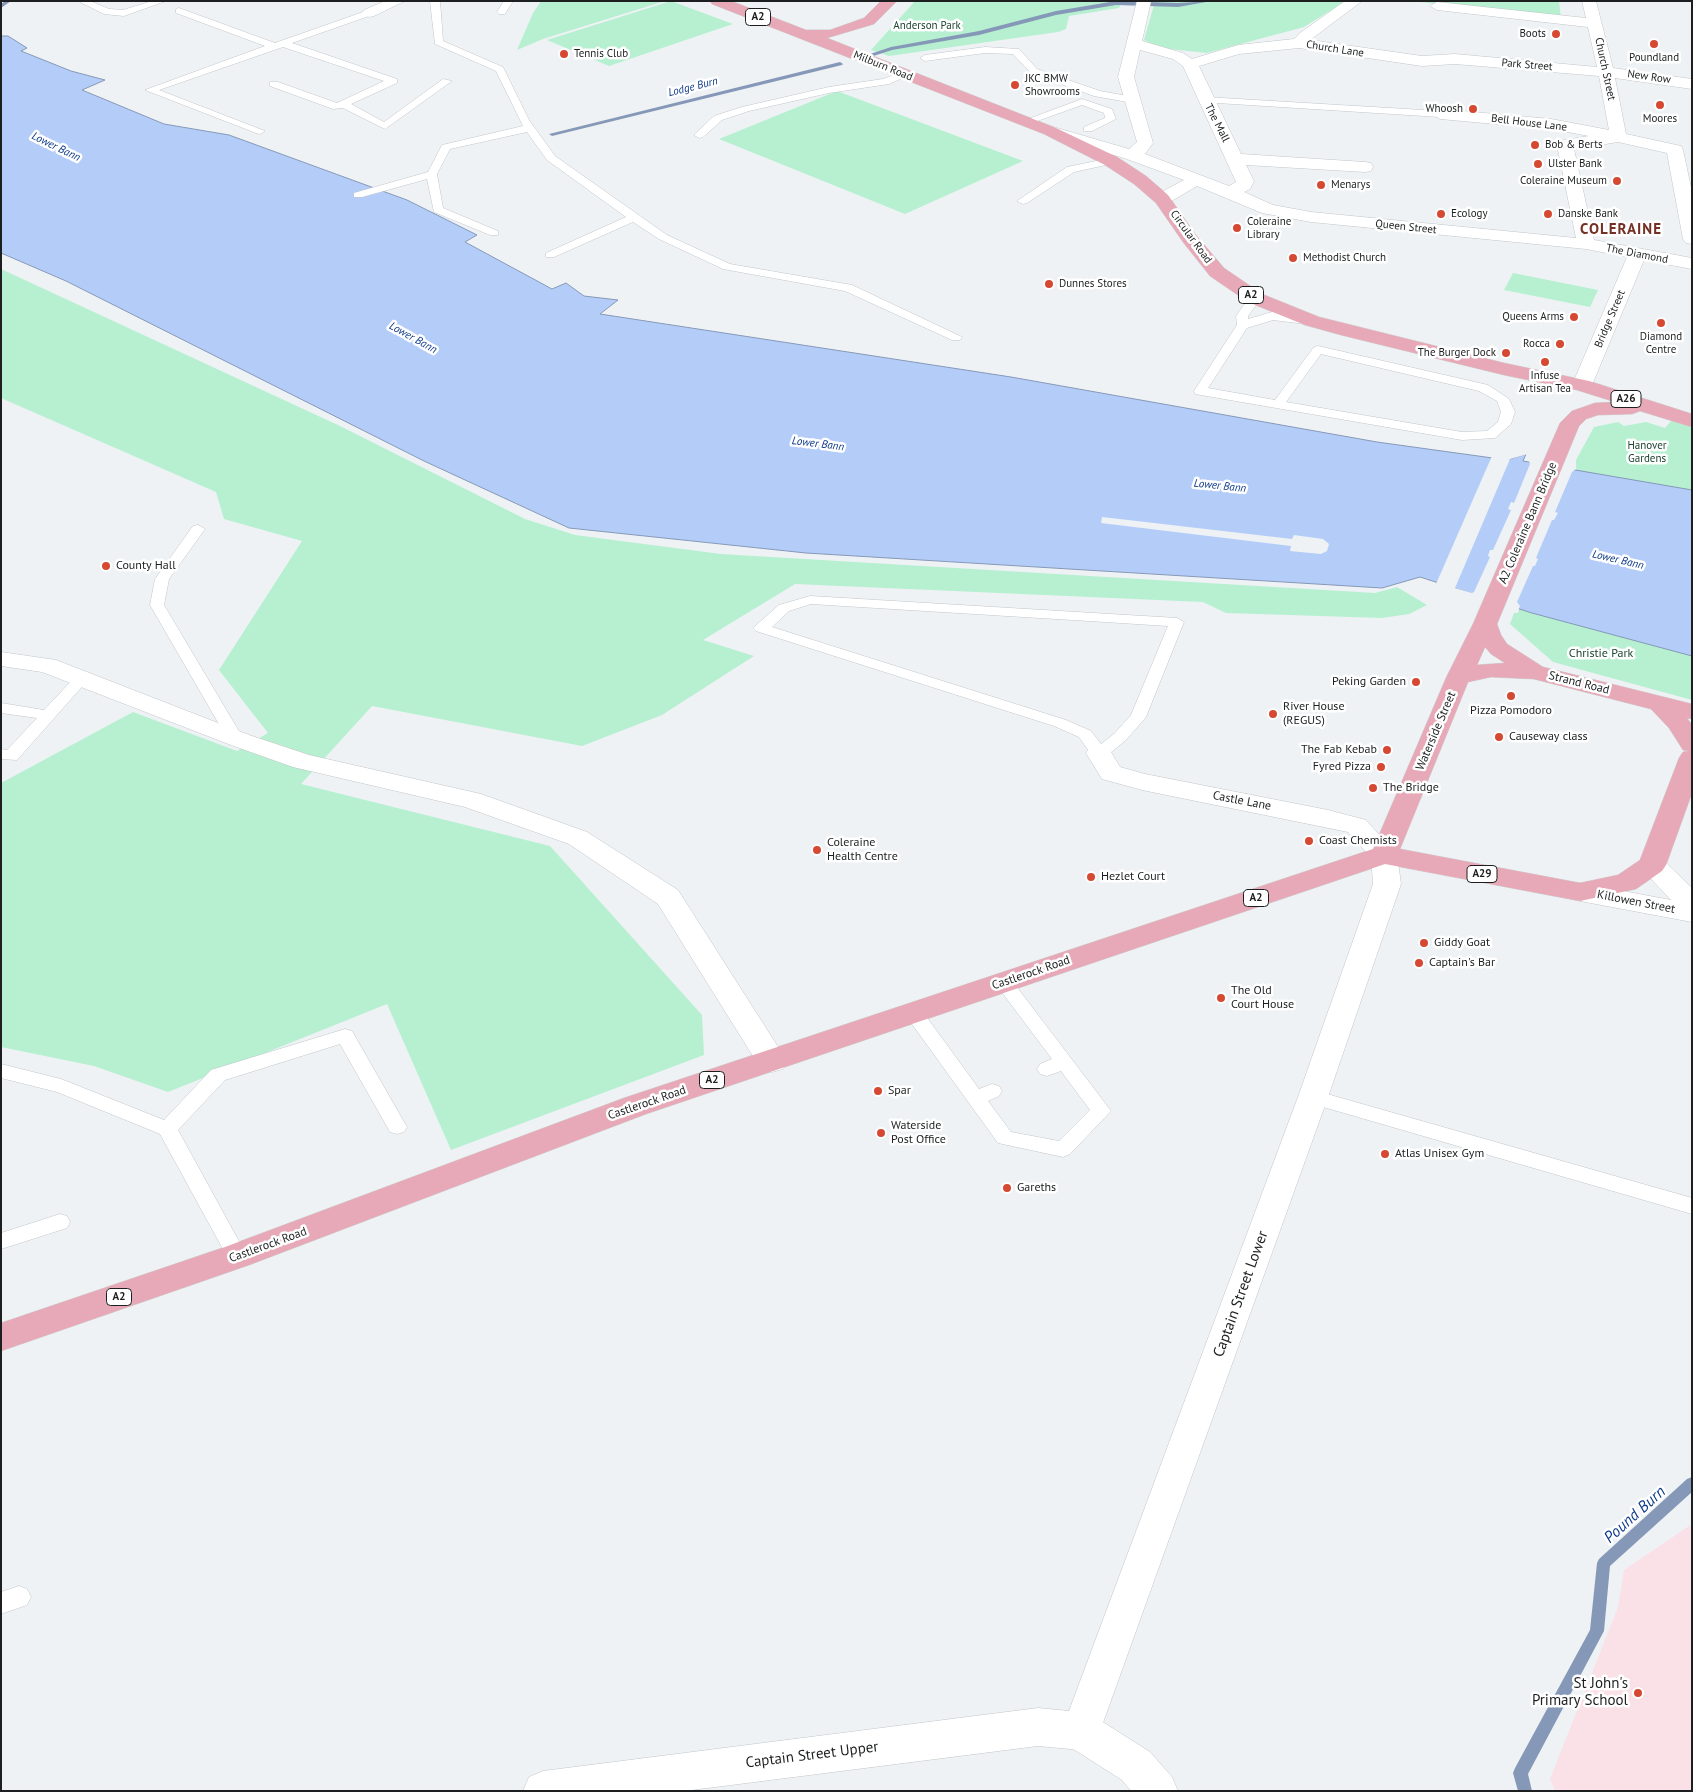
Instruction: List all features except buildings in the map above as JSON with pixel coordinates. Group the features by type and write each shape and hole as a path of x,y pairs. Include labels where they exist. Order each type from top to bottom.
{"main road":[{"name":"Milburn Road","path":"717,1 1050,131"},
{"path":"800,34 831,34 869,21 890,1"},
{"path":"864,59 854,46 855,42 869,28 869,21"},
{"name":"Circular Road","path":"1050,131 1111,161 1140,180 1162,199 1189,238 1217,272 1255,298 1312,320 1504,369 1582,385"},
{"name":"A2","path":"1504,369 1534,382 1563,406"},
{"name":"A26","path":"1582,385 1692,420"},
{"path":"1563,406 1588,411 1608,408 1641,408 1670,413"},
{"name":"A2 Coleraine Bann Bridge","path":"1458,678 1480,633 1563,406"},
{"name":"Strand Road","path":"1480,633 1489,636 1499,649 1534,672 1692,712"},
{"name":"Waterside Street","path":"1384,855 1458,678 1470,673 1491,670 1534,672"},
{"path":"1659,703 1678,722 1692,744"},
{"path":"1652,865 1692,758"},
{"name":"Killowen Street","path":"1384,855 1580,892 1626,883 1652,865"},
{"name":"Castlerock Road","path":"1,1337 237,1256 635,1106 1384,855"}],"street":[{"path":"1299,43 1305,36 1355,1"},
{"name":"Church Street","path":"1589,1 1606,72 1618,137"},
{"path":"369,13 393,2"},
{"path":"1130,154 1138,151 1145,143 1126,77 1143,3"},
{"path":"1437,6 1595,23"},
{"name":"Church Lane","path":"1190,64 1238,50 1299,43 1422,65 1447,59"},
{"path":"1135,44 1178,56 1190,64"},
{"name":"Park Street","path":"1447,59 1606,72"},
{"name":"The Mall","path":"1190,64 1205,100 1245,181 1244,185 1230,192"},
{"name":"New Row","path":"1606,72 1692,84"},
{"name":"Bell House Lane","path":"1440,114 1551,124 1618,137"},
{"path":"1050,131 1130,154 1230,192"},
{"path":"1586,244 1565,145 1618,137 1683,151 1692,239"},
{"path":"1235,159 1365,167"},
{"path":"1162,199 1190,184 1193,179"},
{"name":"Queen Street","path":"1230,192 1268,209 1383,231 1586,244"},
{"name":"The Diamond","path":"1586,244 1692,264"},
{"name":"Bridge Street","path":"1582,385 1638,254"},
{"path":"1,659 47,664 235,738 302,761 472,800 578,838 668,896 772,1061"},
{"name":"Castle Lane","path":"1098,753 1111,773 1142,782 1328,818 1357,826 1384,855"},
{"name":"Captain Street Lower","path":"1080,1731 1313,1097 1387,884 1384,855"},
{"name":"Killowen Street","path":"1652,865 1677,891 1692,900"},
{"name":"Killowen Street","path":"1580,892 1692,913"},
{"name":"Captain Street Upper","path":"543,1791 677,1772 1038,1727 1080,1731"},
{"path":"1080,1731 1136,1766 1158,1791"}],"lane":[{"path":"82,1 107,12 124,13 162,1"},
{"path":"435,1 438,42 500,69 530,128 551,158 663,237 727,266 848,288 956,337"},
{"path":"502,12 509,1"},
{"path":"179,11 278,45 393,81 336,107 274,84"},
{"path":"260,131 150,90 369,13"},
{"path":"924,58 985,50 1016,51 1034,71 1098,94 1133,100"},
{"path":"699,135 718,118 737,112 829,90 885,82 904,74"},
{"path":"343,104 385,126 447,82"},
{"path":"1205,100 1440,114"},
{"path":"1025,122 1082,102 1108,111 1110,119 1088,129"},
{"path":"494,233 438,210 432,174 446,147 530,128"},
{"path":"1023,200 1071,169 1111,161"},
{"path":"358,195 432,174"},
{"path":"550,255 634,217"},
{"path":"1255,298 1242,316 1243,325 1200,391 1462,436 1490,435 1504,424 1508,412 1503,399 1483,388 1318,350 1278,404"},
{"path":"1243,325 1272,316 1312,320"},
{"path":"198,529 162,579 157,605 235,738"},
{"path":"810,600 1177,622 1138,717 1120,737 1098,753 1086,734 1060,723 761,628 784,608 810,600"},
{"path":"1,754 11,756 83,677"},
{"path":"1,708 47,715"},
{"path":"913,1013 983,1094 1005,1138 1063,1149 1101,1110 1056,1066 1004,982"},
{"path":"167,1129 218,1075 345,1036 397,1127"},
{"path":"1,1071 61,1086 167,1129 237,1256"},
{"path":"1313,1097 1692,1206"},
{"path":"1,1241 60,1222"}],"shaded area":[{"name":"St John's Primary School","path":"1692,1524 1692,1791 1555,1791 1550,1779 1618,1607 1624,1570"}],"green space":[{"path":"541,1 665,1 543,39 517,50 533,13"},
{"path":"671,1 733,24 609,66 547,40"},
{"name":"Anderson Park","path":"915,1 1122,1 1119,8 1069,16 1066,29 1058,32 889,56 871,50"},
{"path":"1155,1 1346,1 1304,27 1207,53 1160,48 1144,40"},
{"path":"1410,1 1559,1 1561,18 1438,4"},
{"path":"837,91 1023,161 905,214 719,139"},
{"path":"1,269 340,426 525,519 575,535 721,554 1375,593 1397,587 1427,605 1409,614 1382,618 1226,613 1203,602 795,584 703,640 754,656 662,715 582,746 372,706 301,784 550,846 702,1015 704,1055 451,1150 387,1004 168,1092 94,1066 1,1047 1,783 133,712 237,751 268,733 219,670 302,541 224,519 216,492 1,398"},
{"path":"1513,273 1598,290 1590,307 1504,290"},
{"name":"Hanover Gardens","path":"1672,420 1692,427 1692,499 1572,472 1576,470 1576,460 1594,427 1618,422 1624,426 1646,422 1665,428"},
{"name":"Christie Park","path":"1520,606 1692,649 1692,700 1553,662 1510,624 1514,613 1518,613"}],"water":[{"name":"Lower Bann","path":"1,36 8,36 27,48 21,51 71,71 105,80 82,90 164,124 229,135 407,200 477,235 465,242 552,289 566,283 584,296 618,300 600,314 1011,377 1377,442 1507,460 1526,454 1523,461 1692,490 1692,656 1532,613 1420,577 1382,588 806,553 569,528 424,461 66,281 1,253"}],"pier":[{"path":"1526,451 1528,454 1510,459 1455,588 1474,592 1490,557 1488,556 1490,550 1493,550 1511,510 1508,509 1511,502 1514,503 1530,464 1528,459 1577,468 1572,472 1555,512 1558,513 1554,520 1552,520 1536,558 1538,559 1517,602 1520,606 1518,611 1436,584 1492,456 1506,458"},
{"path":"1102,517 1292,539 1294,535 1323,539 1329,544 1327,551 1321,554 1290,551 1291,546 1101,523"}],"waterway":[{"path":"1,6 9,1"},
{"name":"Lodge Burn","path":"858,59 891,49 979,33 1056,13 1116,3 1178,5 1210,1"},
{"name":"Lodge Burn","path":"552,134 840,64"},
{"name":"Pound Burn","path":"1525,1791 1520,1773 1597,1631 1604,1563 1692,1483"}],"place":[{"name":"Boots","path":"1556,34"},
{"name":"Poundland","path":"1654,44"},
{"name":"Tennis Club","path":"564,54"},
{"name":"JKC BMW Showrooms","path":"1015,85"},
{"name":"Moores","path":"1660,105"},
{"name":"Whoosh","path":"1473,109"},
{"name":"Bob & Berts","path":"1535,145"},
{"name":"Ulster Bank","path":"1538,164"},
{"name":"Coleraine Museum","path":"1617,181"},
{"name":"Menarys","path":"1321,185"},
{"name":"Ecology","path":"1441,214"},
{"name":"Danske Bank","path":"1548,214"},
{"name":"Coleraine Library","path":"1237,228"},
{"name":"Methodist Church","path":"1293,258"},
{"name":"Dunnes Stores","path":"1049,284"},
{"name":"Queens Arms","path":"1574,317"},
{"name":"Diamond Centre","path":"1661,323"},
{"name":"Rocca","path":"1560,344"},
{"name":"The Burger Dock","path":"1506,353"},
{"name":"Infuse Artisan Tea","path":"1545,362"},
{"name":"County Hall","path":"106,566"},
{"name":"Peking Garden","path":"1416,682"},
{"name":"Pizza Pomodoro","path":"1511,696"},
{"name":"River House (REGUS)","path":"1273,714"},
{"name":"Causeway class","path":"1499,737"},
{"name":"The Fab Kebab","path":"1387,750"},
{"name":"Fyred Pizza","path":"1381,767"},
{"name":"The Bridge","path":"1373,788"},
{"name":"Coast Chemists","path":"1309,841"},
{"name":"Coleraine Health Centre","path":"817,850"},
{"name":"Hezlet Court","path":"1091,877"},
{"name":"Giddy Goat","path":"1424,943"},
{"name":"Captain's Bar","path":"1419,963"},
{"name":"The Old Court House","path":"1221,998"},
{"name":"Spar","path":"878,1091"},
{"name":"Waterside Post Office","path":"881,1133"},
{"name":"Atlas Unisex Gym","path":"1385,1154"},
{"name":"Gareths","path":"1007,1188"},
{"name":"St John's Primary School","path":"1638,1693"}],"district":[{"name":"COLERAINE","path":"1621,230"}]}
